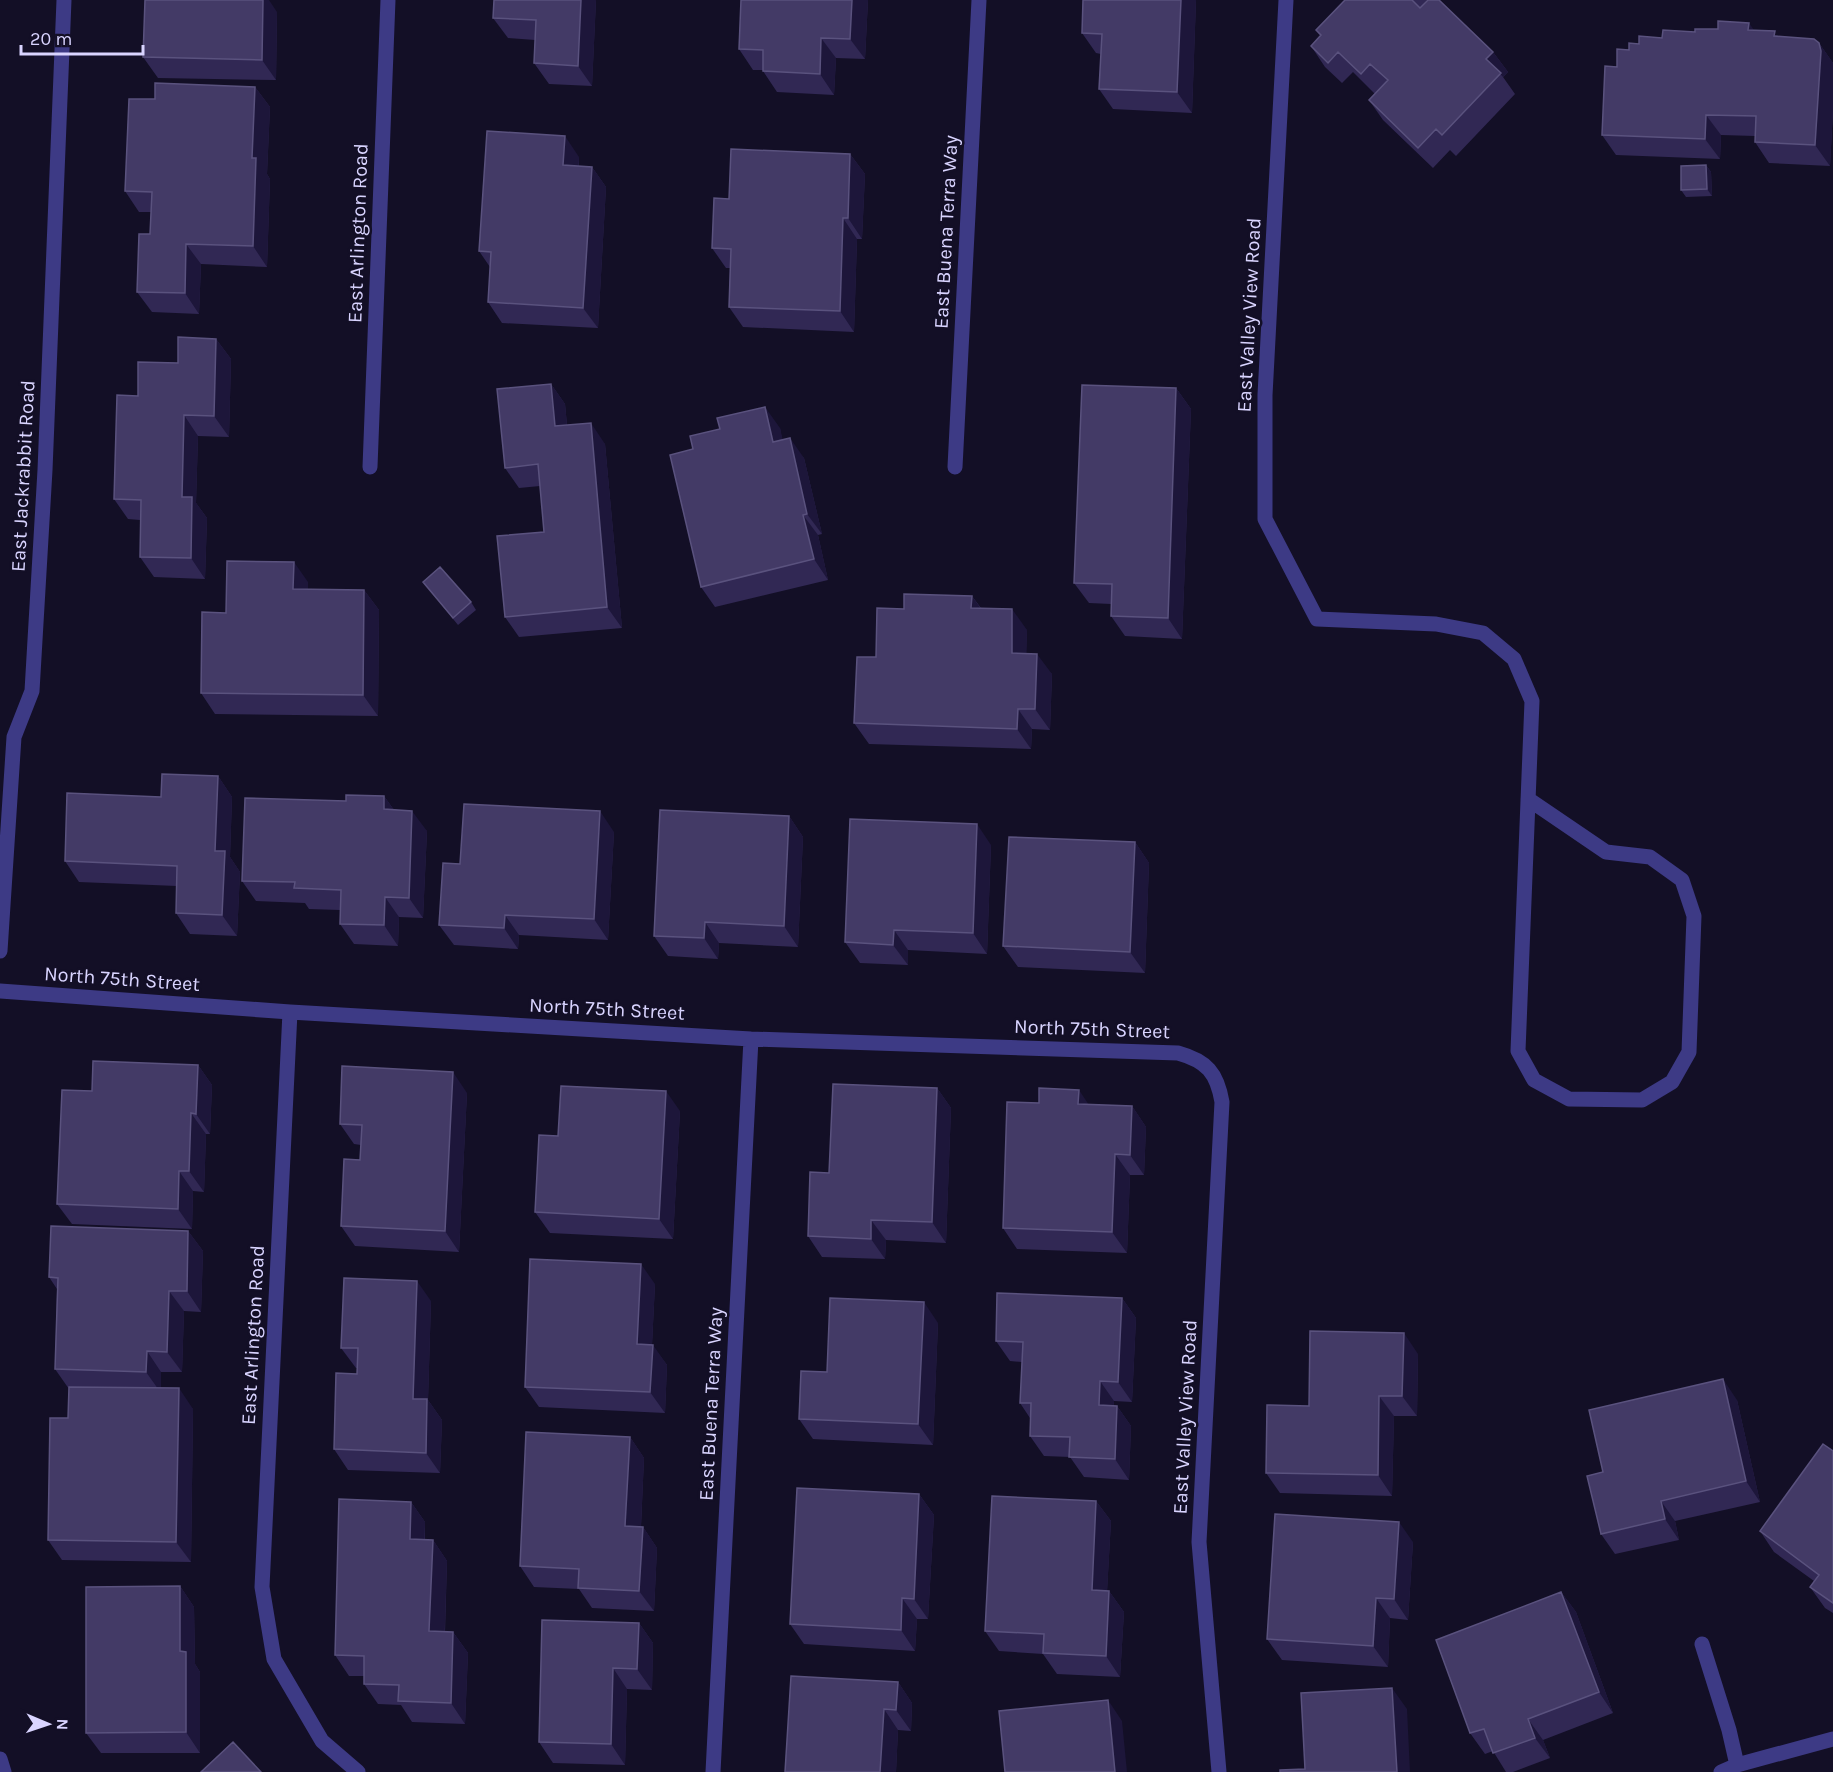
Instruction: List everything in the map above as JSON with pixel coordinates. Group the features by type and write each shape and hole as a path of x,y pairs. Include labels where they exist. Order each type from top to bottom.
{"street":[{"name":"East Jackrabbit Road","path":"0,951 14,737 32,691 46,459 64,0"},
{"name":"East Arlington Road","path":"370,467 388,0"},
{"name":"East Buena Terra Way","path":"955,467 979,0"},
{"name":"East Valley View Road","path":"1286,0 1265,395 1265,519 1317,619 1436,624 1483,633 1514,659 1532,701 1528,799"},
{"path":"1528,799 1606,852 1650,857 1682,880 1694,916 1689,1052 1672,1082 1642,1100 1569,1099 1534,1080 1518,1051 1528,799"},
{"name":"North 75th Street","path":"0,991 290,1012 752,1038 1179,1053 1194,1057 1208,1067"},
{"name":"East Arlington Road","path":"290,1012 262,1587 274,1659 322,1741 358,1772"},
{"name":"East Buena Terra Way","path":"713,1772 752,1038"},
{"name":"East Valley View Road","path":"1208,1067 1219,1084 1222,1102 1199,1542 1219,1772"},
{"path":"1702,1644 1729,1730 1737,1765"},
{"path":"1721,1772 1737,1765 1833,1739"},
{"path":"0,1759 4,1772"}],"building":[{"path":"145,0 263,0 262,60 143,57"},
{"path":"494,0 581,0 578,66 534,63 536,20 493,18"},
{"path":"741,0 852,0 850,39 821,38 820,74 763,71 763,50 739,49"},
{"path":"1083,0 1181,0 1177,92 1099,89 1102,34 1082,33"},
{"path":"1345,0 1412,0 1420,8 1428,0 1439,0 1493,52 1486,59 1501,73 1442,135 1436,129 1418,148 1369,100 1388,80 1370,64 1361,74 1338,52 1328,63 1311,46 1321,35 1316,30"},
{"path":"1718,21 1749,23 1748,30 1775,31 1774,36 1814,39 1819,43 1821,51 1815,145 1755,142 1756,116 1706,115 1705,139 1602,135 1605,66 1617,67 1617,49 1629,50 1629,43 1639,44 1639,36 1662,38 1663,30 1695,32 1695,29 1718,29"},
{"path":"155,83 255,87 252,158 256,158 253,246 186,244 185,293 137,292 139,234 150,234 152,192 125,191 129,99 155,99"},
{"path":"487,131 565,136 563,165 592,167 583,308 488,302 491,252 479,251"},
{"path":"731,149 850,154 848,218 843,218 840,311 729,307 731,249 712,248 714,198 729,199"},
{"path":"1706,165 1707,189 1681,190 1681,166"},
{"path":"178,337 216,339 214,416 184,415 182,497 192,497 191,558 140,557 141,500 114,499 117,395 138,396 138,362 178,363"},
{"path":"551,384 555,426 591,423 607,607 505,617 497,536 544,532 538,464 505,468 497,389"},
{"path":"1082,385 1176,388 1168,618 1111,616 1112,584 1074,583"},
{"path":"765,407 773,442 790,438 807,514 803,515 814,559 701,587 670,455 693,449 690,436 720,429 717,418"},
{"path":"227,561 294,562 293,589 364,590 363,695 201,693 202,612 226,613"},
{"path":"440,567 471,602 453,618 423,582"},
{"path":"904,594 972,596 971,608 1012,609 1012,653 1037,654 1035,709 1018,709 1017,729 854,723 857,657 876,657 877,608 904,609"},
{"path":"162,774 218,776 215,851 225,851 222,915 176,913 177,866 65,861 67,793 161,797"},
{"path":"346,795 384,796 384,809 412,811 409,898 385,897 384,925 340,924 341,890 294,888 295,882 242,881 245,798 346,801"},
{"path":"464,804 600,811 594,919 505,915 504,928 439,925 443,863 460,864"},
{"path":"660,810 789,816 784,926 705,922 704,938 654,936"},
{"path":"850,819 977,824 973,933 894,930 893,945 845,942"},
{"path":"1009,837 1135,842 1130,952 1003,946"},
{"path":"93,1061 198,1065 196,1114 191,1113 189,1171 179,1171 178,1209 57,1204 62,1090 92,1091"},
{"path":"342,1066 453,1072 445,1231 341,1226 344,1159 360,1160 362,1125 340,1124"},
{"path":"833,1084 937,1088 932,1222 871,1220 871,1239 808,1236 810,1172 829,1173"},
{"path":"561,1086 666,1091 659,1219 535,1212 539,1135 558,1136"},
{"path":"1039,1088 1079,1090 1078,1104 1132,1106 1130,1155 1115,1154 1112,1232 1003,1228 1007,1102 1039,1103"},
{"path":"51,1226 188,1231 187,1291 169,1291 167,1352 147,1351 146,1372 55,1369 58,1278 49,1277"},
{"path":"530,1259 641,1264 637,1344 653,1345 650,1392 525,1387"},
{"path":"344,1278 417,1281 413,1399 427,1399 426,1453 334,1449 336,1373 357,1374 358,1348 341,1348"},
{"path":"997,1293 1122,1298 1118,1382 1100,1381 1099,1405 1117,1406 1115,1459 1069,1457 1070,1437 1030,1436 1031,1403 1020,1403 1023,1342 996,1341"},
{"path":"830,1298 924,1302 918,1424 799,1419 801,1371 827,1372"},
{"path":"1310,1331 1404,1333 1402,1396 1379,1396 1378,1475 1266,1473 1267,1405 1309,1406"},
{"path":"1723,1379 1746,1481 1661,1501 1665,1519 1601,1534 1587,1476 1603,1472 1589,1410"},
{"path":"69,1387 179,1388 176,1542 48,1540 50,1418 68,1418"},
{"path":"526,1432 630,1437 625,1526 643,1527 639,1591 578,1588 579,1569 520,1566"},
{"path":"1823,1444 1833,1451 1833,1603 1810,1587 1819,1575 1760,1531"},
{"path":"797,1488 919,1494 914,1599 902,1598 901,1630 790,1624"},
{"path":"992,1496 1096,1501 1092,1590 1109,1591 1106,1656 1043,1653 1044,1634 985,1631"},
{"path":"339,1499 411,1502 410,1539 433,1540 429,1631 453,1632 451,1703 398,1701 399,1685 364,1684 364,1656 335,1655"},
{"path":"1275,1514 1399,1522 1394,1599 1376,1598 1373,1646 1267,1639"},
{"path":"180,1586 180,1651 186,1652 186,1732 86,1733 86,1587"},
{"path":"1561,1592 1599,1692 1528,1719 1535,1738 1493,1753 1484,1729 1470,1733 1436,1640"},
{"path":"542,1620 639,1623 637,1669 613,1668 611,1744 539,1742"},
{"path":"791,1676 898,1682 896,1710 884,1709 880,1772 785,1772"},
{"path":"1392,1688 1397,1772 1280,1772 1280,1770 1305,1769 1301,1693"},
{"path":"1108,1700 1115,1772 1005,1772 999,1711"},
{"path":"233,1742 261,1772 201,1772"}]}
